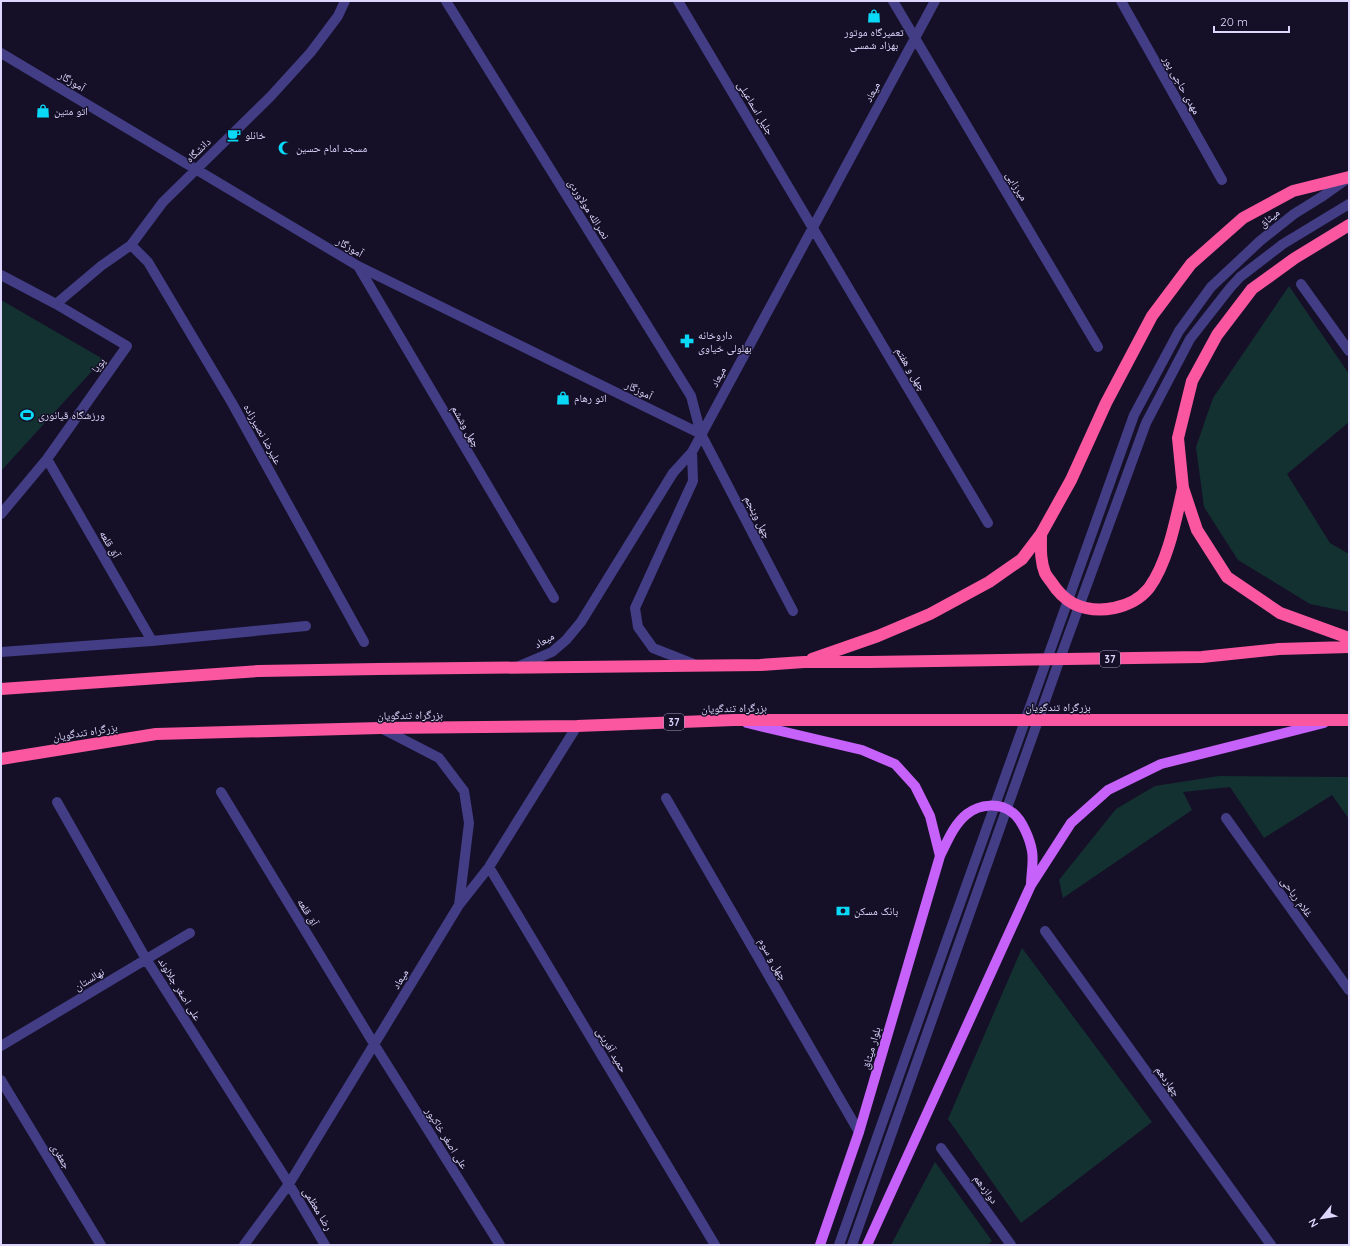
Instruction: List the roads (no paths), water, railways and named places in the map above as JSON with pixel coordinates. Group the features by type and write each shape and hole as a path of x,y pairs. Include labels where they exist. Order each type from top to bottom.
{"highway":[{"path":"804,662 878,636 930,614 989,582 1022,559 1041,534 1071,480 1106,403 1152,316 1191,264 1243,218 1294,191 1349,178"},
{"path":"1349,225 1295,258 1252,289 1217,335 1192,381 1178,438 1183,488 1197,530 1227,577 1280,613 1349,638"},
{"path":"1041,534 1040,555 1046,574 1057,591 1074,604 1093,610 1113,609 1133,602 1148,588 1158,571 1173,532 1183,488"},
{"name":"37","path":"1,690 258,671 760,665 804,662 1202,657 1279,649 1349,647"},
{"name":"بزرگراه تندگویان","path":"1,758 156,734 380,728 577,726 734,720 1349,720"}],"main road":[{"path":"734,720 862,750 895,764 915,786 930,816 940,856"},
{"path":"867,1245 1031,885 1071,823 1108,790 1161,764 1336,720"},
{"name":"بلوار میثاق","path":"820,1245 859,1132 940,856 954,830 966,815 978,807 997,805 1013,813 1025,828 1032,851 1031,885"}],"street":[{"name":"دانشگاه","path":"56,304 101,266 131,245 163,202 271,96 306,57 338,16 345,1"},
{"name":"نصرالله مولاوردی","path":"446,1 691,396 701,434"},
{"name":"جلیل اسماعیلی","path":"678,1 813,227"},
{"name":"میرزایی","path":"893,1 1098,347"},
{"name":"میعاد","path":"517,667 552,652 566,640 581,622 673,474 692,452 935,1"},
{"name":"مهدی حاجی پور","path":"1121,1 1222,180"},
{"name":"آموزگار","path":"1,53 358,266 701,434"},
{"name":"میثاق","path":"839,1245 942,951 1134,415 1179,331 1211,287 1260,241 1294,214 1349,178"},
{"path":"852,1245 1146,423 1190,339 1240,277 1283,244 1349,204"},
{"name":"چهل و هفتم","path":"813,227 988,523"},
{"name":"علیرضا نصیرزاده","path":"131,245 148,262 232,403 364,642"},
{"name":"چهل وششم","path":"358,266 554,598"},
{"name":"پویا","path":"1,275 56,304 127,346 46,459 1,514"},
{"path":"1301,284 1349,351"},
{"name":"چهل وپنجم","path":"701,434 793,611"},
{"path":"692,452 693,481 635,608 638,627 653,648 696,665"},
{"name":"آق قلعه","path":"46,459 152,641"},
{"path":"1,652 152,641 306,626"},
{"name":"میعاد","path":"244,1245 289,1184 459,905 489,866 577,726"},
{"path":"380,728 439,758 464,791 469,823 459,905"},
{"name":"آق قلعه","path":"221,792 374,1044"},
{"name":"چهل و سوم","path":"666,798 859,1132"},
{"name":"علی اصغر جلالوند","path":"57,802 146,959 289,1184"},
{"name":"غلام ریاحی","path":"1226,818 1349,990"},
{"name":"حمید آفرینی","path":"489,866 715,1245"},
{"name":"چهاردهم","path":"1045,931 1271,1245"},
{"name":"نهالستان","path":"1,1046 190,933"},
{"name":"علی اصغر خاکپور","path":"374,1044 500,1245"},
{"name":"جعفری","path":"1,1080 101,1245"},
{"name":"دوازدهم","path":"941,1148 1011,1245"},
{"name":"رضا معظمی","path":"289,1184 325,1245"}],"place":[{"name":"تعمیرگاه موتور بهزاد شمسی","path":"874,16"},
{"name":"اتو متین","path":"43,111"},
{"name":"خانلو","path":"234,135"},
{"name":"مسجد امام حسین","path":"285,148"},
{"name":"داروخانه بهلولی خیاوی","path":"687,341"},
{"name":"اتو رهام","path":"563,398"},
{"name":"ورزشگاه قیانوری","path":"27,415"},
{"name":"بانک مسکن","path":"843,911"}]}
